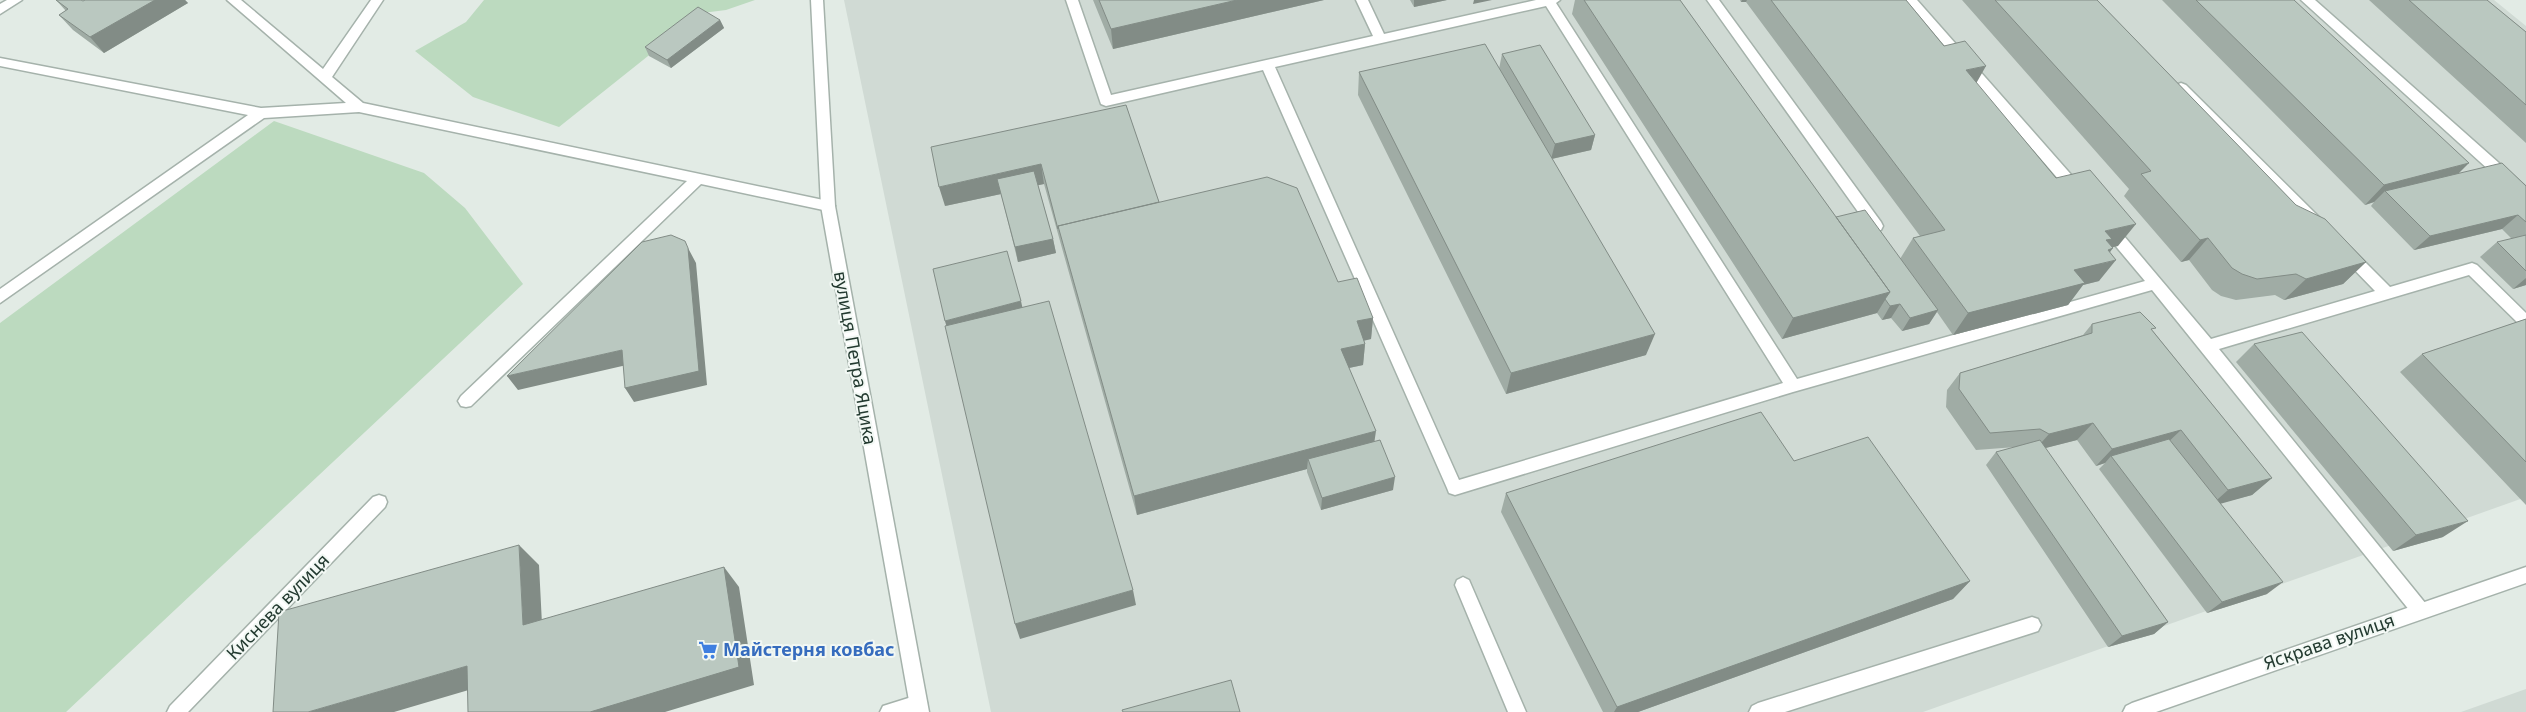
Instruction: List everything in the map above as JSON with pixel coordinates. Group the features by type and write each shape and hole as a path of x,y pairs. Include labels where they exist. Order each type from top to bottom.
{"street":[{"path":"0,10 16,0"},
{"path":"233,0 359,107"},
{"path":"324,78 377,0"},
{"name":"вулиця Петра Яцика","path":"817,0 828,206 919,708"},
{"path":"1072,0 1106,101 1268,66 1550,0 1793,386"},
{"path":"1362,0 1381,40"},
{"path":"1713,0 1884,237"},
{"path":"1910,0 2085,201"},
{"path":"2307,0 2526,195"},
{"path":"0,62 261,113 359,107 828,206"},
{"path":"1268,66 1455,488 1793,386 2157,283"},
{"path":"2171,77 2324,231"},
{"path":"0,296 261,113"},
{"path":"466,401 699,178"},
{"path":"2098,216 2157,283 2420,610"},
{"path":"2338,245 2387,294"},
{"path":"2208,346 2472,269 2526,322"},
{"name":"Киснева вулиця","path":"176,712 380,502"},
{"name":"Яскрава вулиця","path":"2132,712 2420,610 2526,575"},
{"path":"1463,585 1518,712"},
{"path":"1758,712 2032,625"},
{"path":"888,712 919,708"}],"shaded area":[{"path":"844,0 2494,0 2526,26 2526,497 1923,712 991,712"},
{"path":"2526,689 2526,712 2461,712"}],"green space":[{"path":"484,0 755,0 726,10 702,13 559,127 473,97 415,51 466,22"},
{"path":"274,121 424,173 465,208 523,284 66,712 0,712 0,323"}],"building":[{"path":"56,0 155,0 90,37 59,15 68,9"},
{"path":"1099,0 1237,0 1111,29"},
{"path":"1584,0 1680,0 1890,292 1793,318"},
{"path":"1771,0 1906,0 1944,46 1965,41 1986,66 1966,70 2056,178 2090,170 2136,224 2105,231 2112,239 2106,240 2113,248 2108,250 2116,260 2074,270 2085,283 1968,313 1913,238 1945,230"},
{"path":"1995,0 2097,0 2296,205 2325,219 2366,262 2306,279 2296,274 2257,279 2232,268 2208,238 2200,240 2141,174 2151,171"},
{"path":"2196,0 2294,0 2469,163 2384,185"},
{"path":"2409,0 2487,0 2526,32 2526,105"},
{"path":"698,7 720,20 667,60 645,47"},
{"path":"1485,44 1655,334 1511,373 1359,72"},
{"path":"1540,45 1595,135 1555,144 1502,54"},
{"path":"1126,105 1159,202 1058,226 1058,229 1041,164 939,187 931,147"},
{"path":"2502,163 2526,186 2526,222 2518,215 2430,236 2385,191"},
{"path":"1034,171 1053,239 1015,247 997,179"},
{"path":"1267,177 1297,188 1338,282 1357,278 1373,318 1357,321 1365,344 1341,349 1376,431 1134,496 1058,226"},
{"path":"1865,210 1938,310 1910,318 1900,304 1890,306 1885,299 1890,292 1836,217"},
{"path":"671,235 685,241 688,248 699,371 625,388 622,350 507,376 642,242"},
{"path":"2526,235 2526,271 2497,242"},
{"path":"1007,251 1021,301 945,321 933,269"},
{"path":"1049,301 1133,590 1015,624 945,326"},
{"path":"2140,312 2156,328 2151,329 2272,478 2228,490 2181,430 2112,449 2093,423 2049,434 2040,429 1990,433 1959,389 1960,373 2092,333 2092,324"},
{"path":"2526,319 2526,462 2422,354"},
{"path":"2302,332 2468,521 2416,535 2254,344"},
{"path":"1761,412 1794,461 1868,437 1970,581 1617,707 1506,493"},
{"path":"2169,439 2283,582 2222,602 2111,456"},
{"path":"1380,440 1395,477 1322,498 1308,459"},
{"path":"2040,440 2168,622 2122,636 1996,452"},
{"path":"519,545 523,625 724,567 739,667 590,712 468,712 467,666 308,712 273,712 279,612"},
{"path":"1231,680 1240,712 1123,712 1122,710"}],"place":[{"name":"Майстерня ковбас","path":"708,650"}]}
